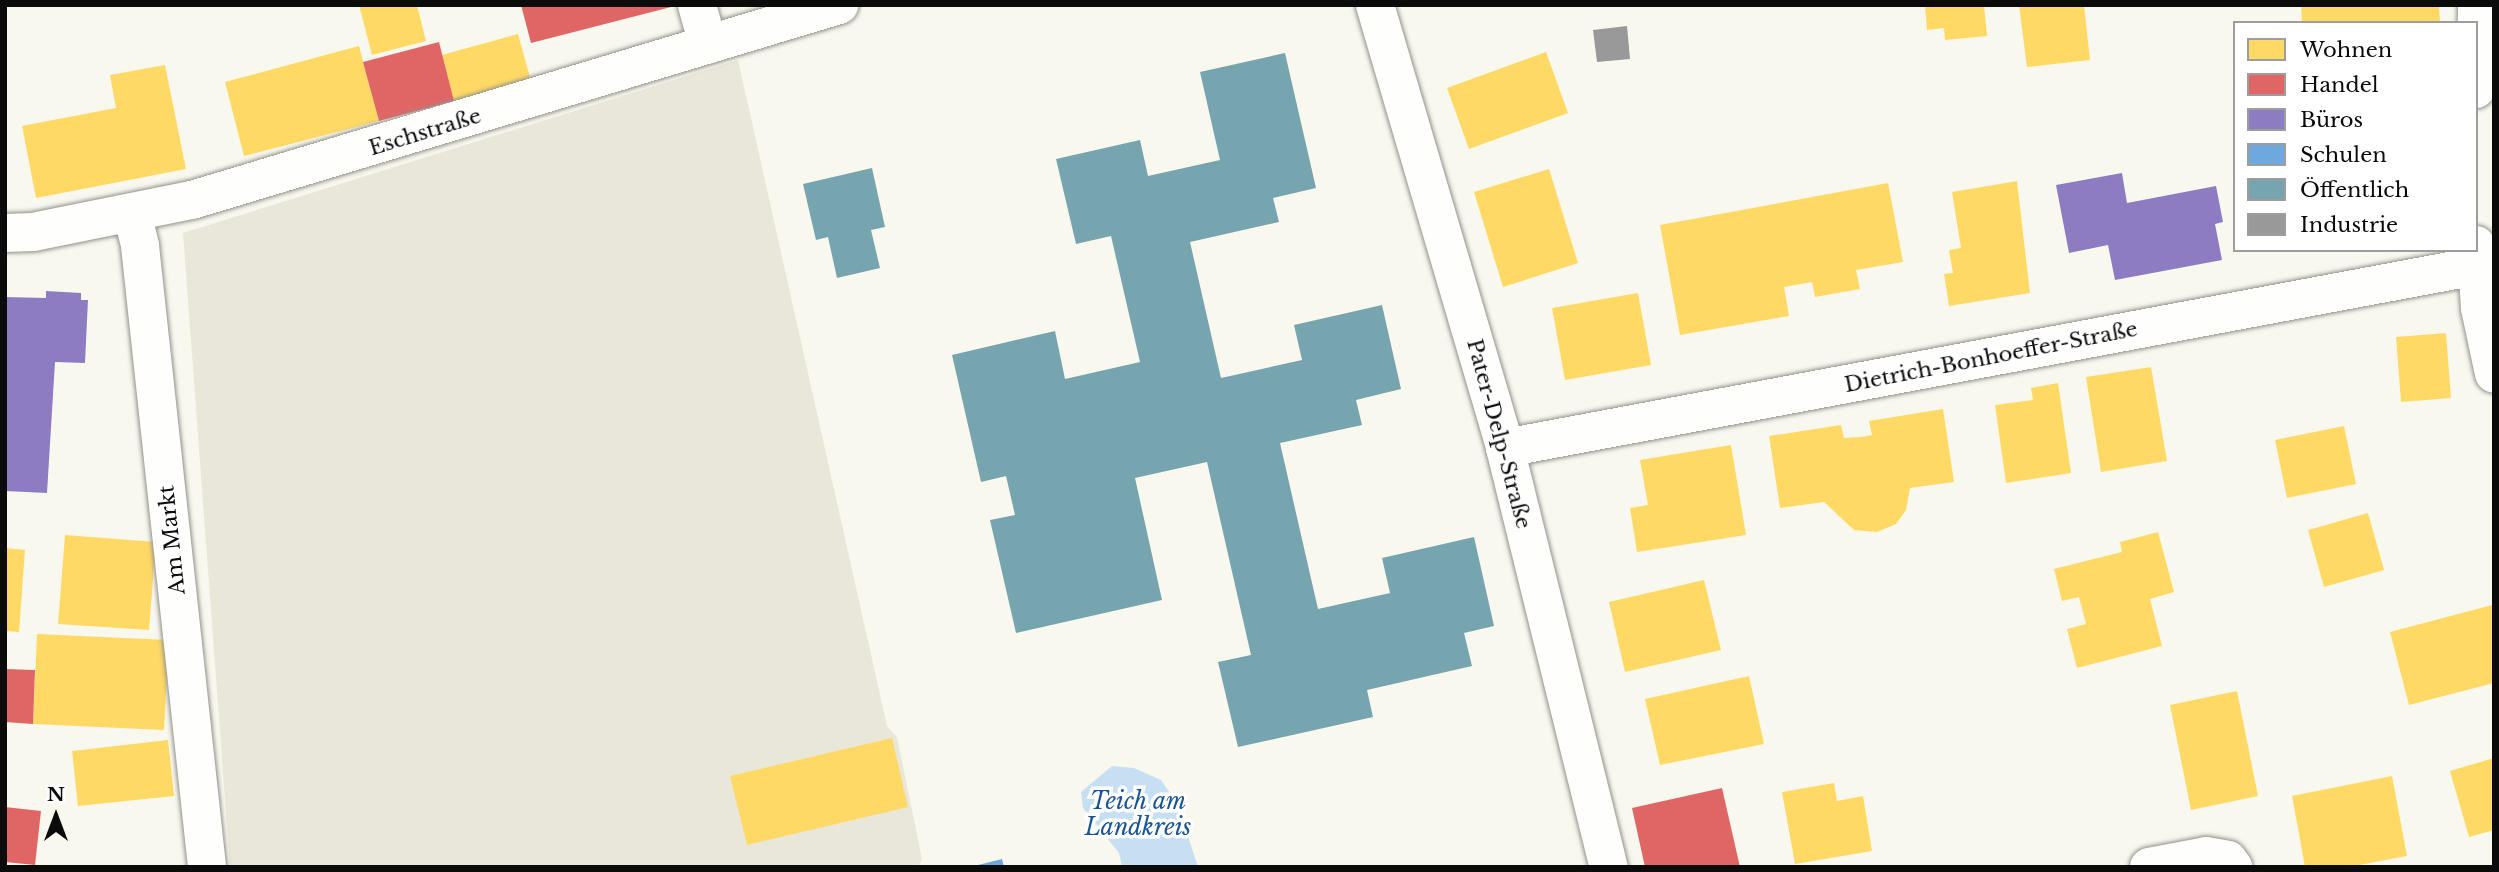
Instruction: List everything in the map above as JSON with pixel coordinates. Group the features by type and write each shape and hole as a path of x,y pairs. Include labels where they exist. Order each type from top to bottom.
{"street":[{"path":"697,5 708,45"},
{"name":"Eschstraße","path":"5,233 132,213 390,143 839,5"},
{"name":"Pater-Delp-Straße","path":"1375,5 1505,449 1609,867"},
{"name":"Am Markt","path":"132,213 140,246 207,867"},
{"path":"2477,256 2494,374"},
{"name":"Dietrich-Bonhoeffer-Straße","path":"1505,449 2477,256"},
{"path":"2149,867 2206,856 2228,860 2233,867"}],"shaded area":[{"path":"738,60 887,726 897,737 922,859 918,867 230,867 183,233"}],"water":[{"name":"Teich am Landkreis","path":"1112,766 1134,768 1161,780 1178,805 1198,867 1122,867 1119,853 1083,808 1081,792"}],"building: Wohnen":[{"path":"359,5 417,5 426,41 372,55"},
{"path":"1925,5 1984,5 1987,36 1945,40 1944,28 1927,30"},
{"path":"2019,5 2084,5 2090,60 2027,67"},
{"path":"2301,5 2439,5 2440,21 2302,21"},
{"path":"518,34 531,81 454,101 442,55"},
{"path":"359,46 379,121 244,156 225,82"},
{"path":"1546,52 1568,113 1469,149 1447,88"},
{"path":"165,65 186,169 36,198 22,126 116,108 110,75"},
{"path":"1549,169 1578,263 1503,287 1474,192"},
{"path":"2017,181 2030,293 1949,306 1944,274 1953,273 1949,250 1961,248 1952,192"},
{"path":"1888,183 1903,262 1856,270 1860,289 1815,297 1812,282 1784,287 1789,316 1680,335 1660,225"},
{"path":"1638,293 1651,365 1565,380 1552,308"},
{"path":"2446,333 2451,398 2401,402 2396,337"},
{"path":"2151,367 2167,461 2101,472 2086,377"},
{"path":"2058,383 2071,473 2006,483 1995,405 2033,400 2031,388"},
{"path":"1943,409 1954,482 1910,488 1906,510 1896,524 1877,532 1854,530 1824,502 1780,508 1769,436 1841,425 1844,438 1862,437 1872,435 1869,421"},
{"path":"2344,426 2356,484 2287,498 2275,440"},
{"path":"1731,445 1746,535 1637,552 1630,508 1648,505 1640,460"},
{"path":"2368,513 2384,570 2324,587 2308,530"},
{"path":"2158,532 2174,592 2150,599 2162,646 2077,668 2067,629 2086,624 2079,597 2062,601 2054,569 2122,552 2120,542"},
{"path":"65,535 156,542 149,630 58,624"},
{"path":"5,548 25,550 19,632 5,631"},
{"path":"1704,580 1721,650 1625,672 1609,602"},
{"path":"2492,605 2494,683 2409,705 2390,632"},
{"path":"37,634 169,640 164,730 33,724"},
{"path":"1749,676 1764,744 1660,765 1645,699"},
{"path":"2237,691 2258,796 2191,810 2170,705"},
{"path":"892,738 908,807 747,845 730,776"},
{"path":"168,740 174,796 78,806 72,751"},
{"path":"2494,758 2494,830 2469,837 2450,771"},
{"path":"2392,776 2407,856 2349,867 2305,867 2292,796"},
{"path":"1834,783 1837,801 1863,796 1872,851 1795,864 1782,792"}],"building: Handel":[{"path":"521,5 675,5 675,6 531,43"},
{"path":"439,42 454,101 379,121 363,62"},
{"path":"5,669 35,670 33,724 5,722"},
{"path":"1722,788 1740,867 1645,867 1632,808"},
{"path":"5,807 41,811 35,865 5,862"}],"building: Büros":[{"path":"2122,173 2127,203 2216,186 2223,222 2215,224 2222,260 2115,280 2108,245 2069,253 2056,185"},
{"path":"46,291 81,293 81,300 88,300 85,363 55,362 47,493 5,491 5,297 46,298"}],"building: Schulen":[{"path":"1002,859 1004,867 974,867 974,866"}],"building: Öffentlich":[{"path":"1285,53 1316,188 1273,198 1279,222 1190,242 1221,378 1302,360 1294,325 1382,305 1401,389 1356,400 1362,425 1280,443 1318,609 1390,593 1382,558 1474,537 1494,626 1464,633 1472,666 1367,690 1373,717 1238,747 1218,662 1251,655 1207,462 1135,478 1162,600 1016,633 990,520 1015,515 1006,476 981,482 952,355 1055,331 1065,379 1140,362 1111,236 1076,244 1056,159 1140,140 1148,176 1220,160 1200,72"},
{"path":"872,168 885,227 871,230 880,268 837,278 828,237 816,240 803,184"}],"building: Industrie":[{"path":"1627,26 1630,59 1597,62 1593,30"}]}
